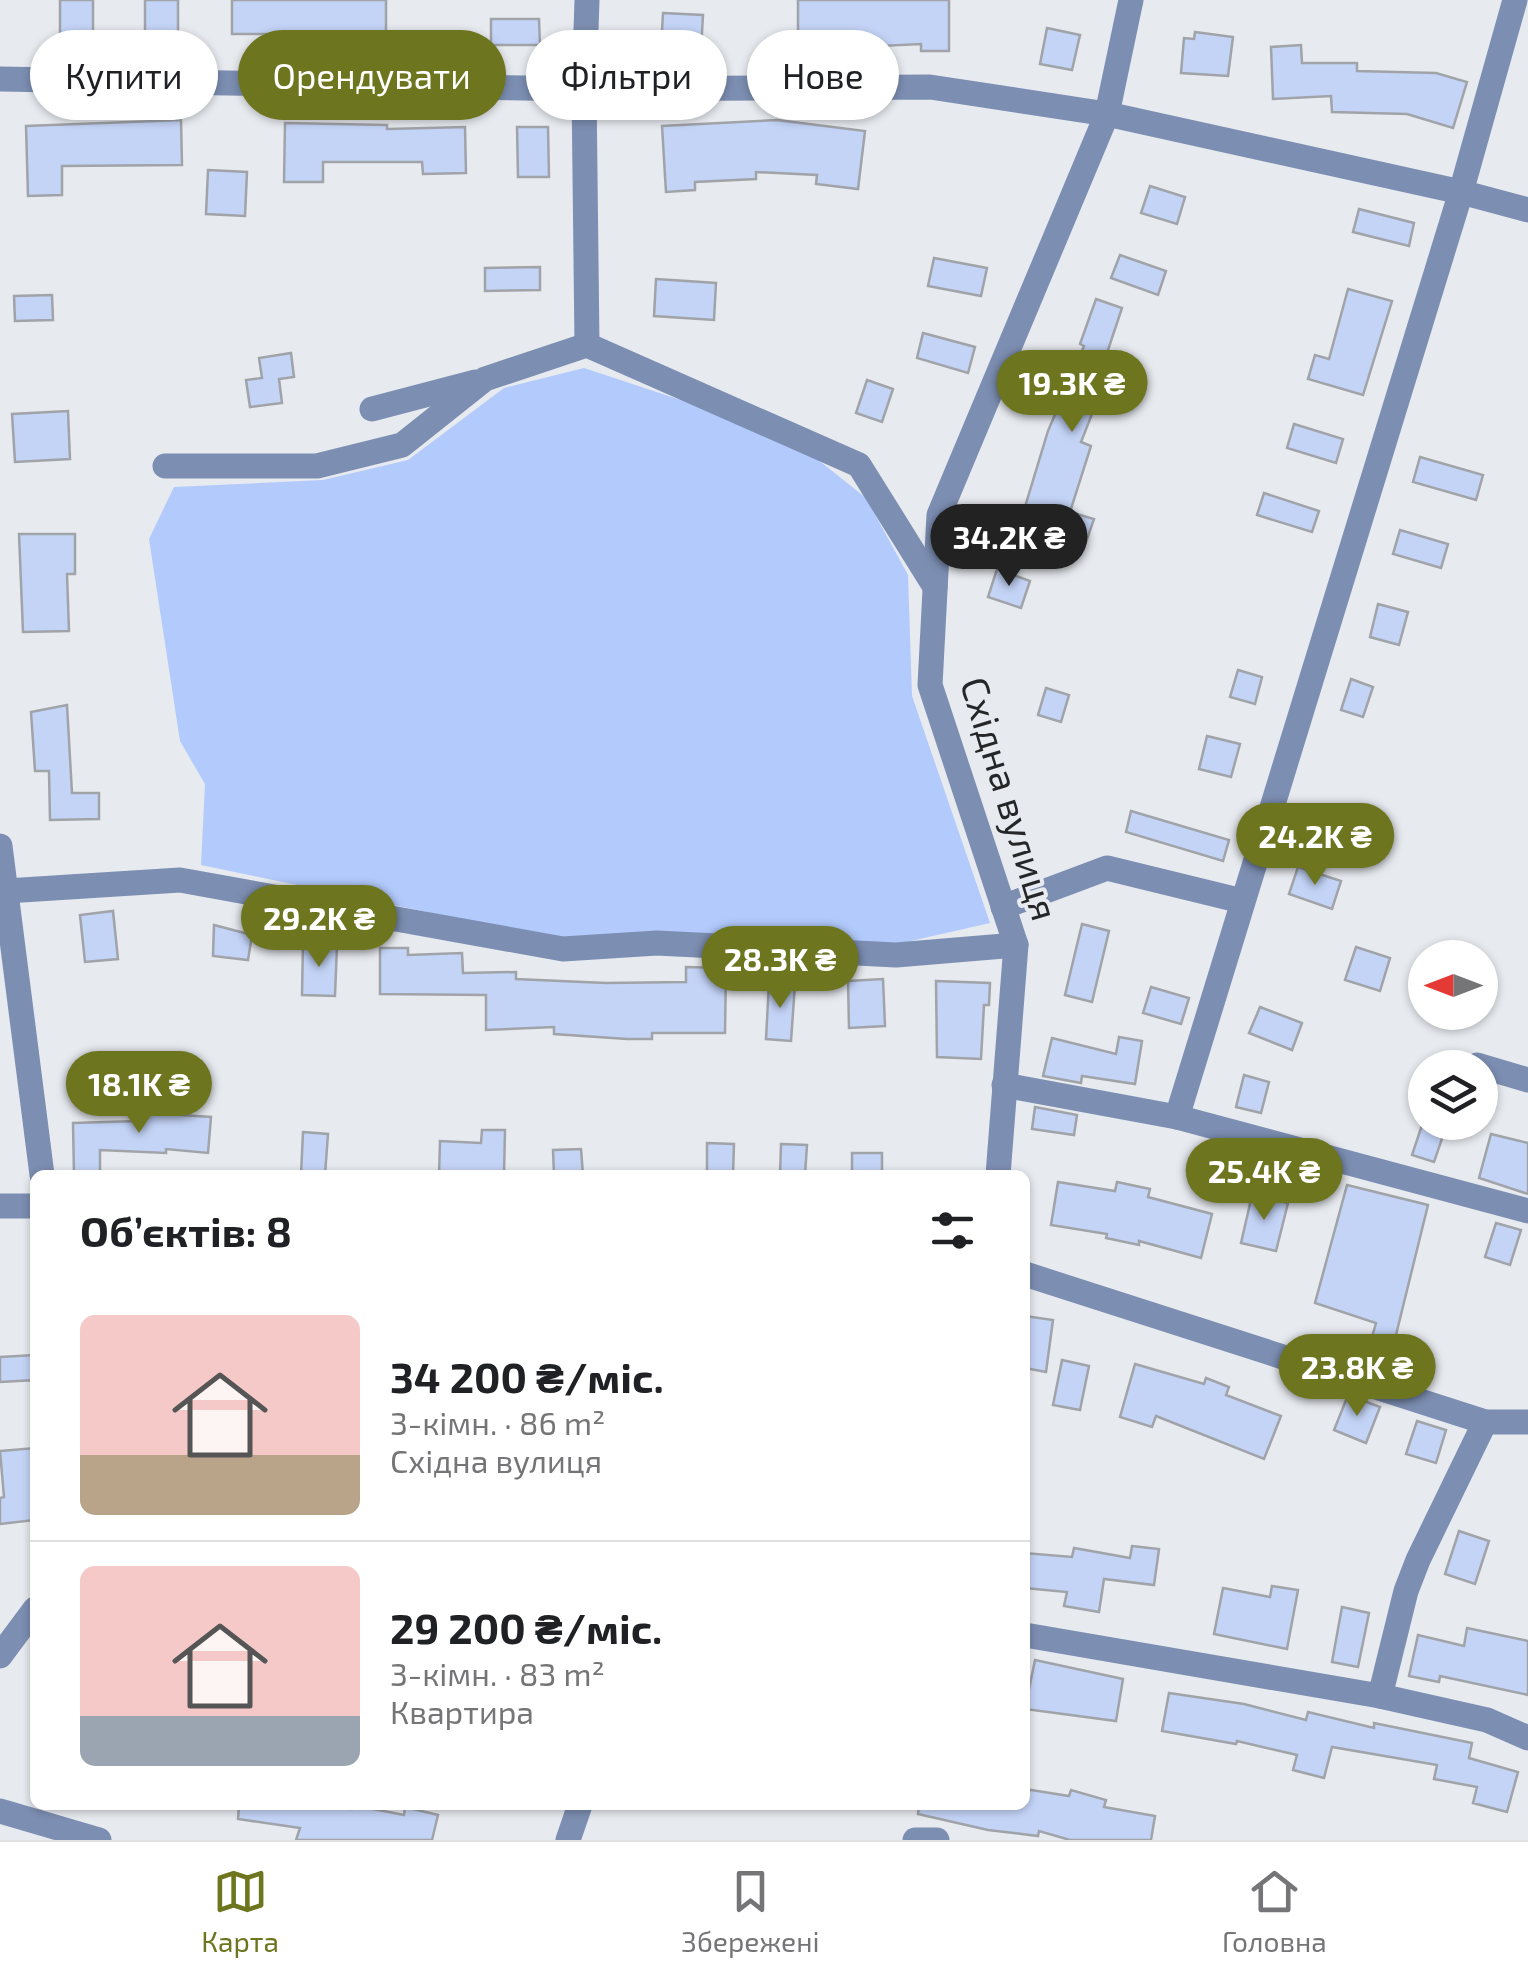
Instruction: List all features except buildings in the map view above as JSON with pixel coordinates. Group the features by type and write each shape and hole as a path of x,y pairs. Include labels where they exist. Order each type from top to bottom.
{"street":[{"path":"586,30 587,0"},
{"name":"Східна вулиця","path":"998,1170 1016,944 930,685 939,516 1107,114 1131,0"},
{"path":"1177,1116 1461,192 1515,0"},
{"path":"0,79 526,89"},
{"path":"727,89 930,87 1107,114 1528,210"},
{"path":"584,120 587,345"},
{"path":"372,409 485,379 587,345 860,464 935,587"},
{"path":"165,466 317,466 402,445 485,379"},
{"path":"0,846 41,1170"},
{"path":"1003,907 1107,868 1242,901"},
{"path":"6,891 180,880 563,949 658,943 896,955 1016,944"},
{"path":"1498,1071 1528,1080"},
{"path":"1004,1084 1177,1116 1528,1211"},
{"path":"0,1206 30,1206"},
{"path":"1030,1276 1485,1422 1528,1422"},
{"path":"1380,1696 1412,1575 1485,1422"},
{"path":"0,1656 30,1616"},
{"path":"1030,1636 1380,1696 1487,1720 1528,1738"},
{"path":"568,1840 578,1810"},
{"path":"0,1811 99,1840"},
{"path":"915,1840 937,1840"}],"shaded area":[{"path":"584,368 787,435 866,498 908,575 912,696 990,923 902,943 562,940 201,865 205,784 180,741 149,539 174,487 323,480 408,460 504,388"}]}
